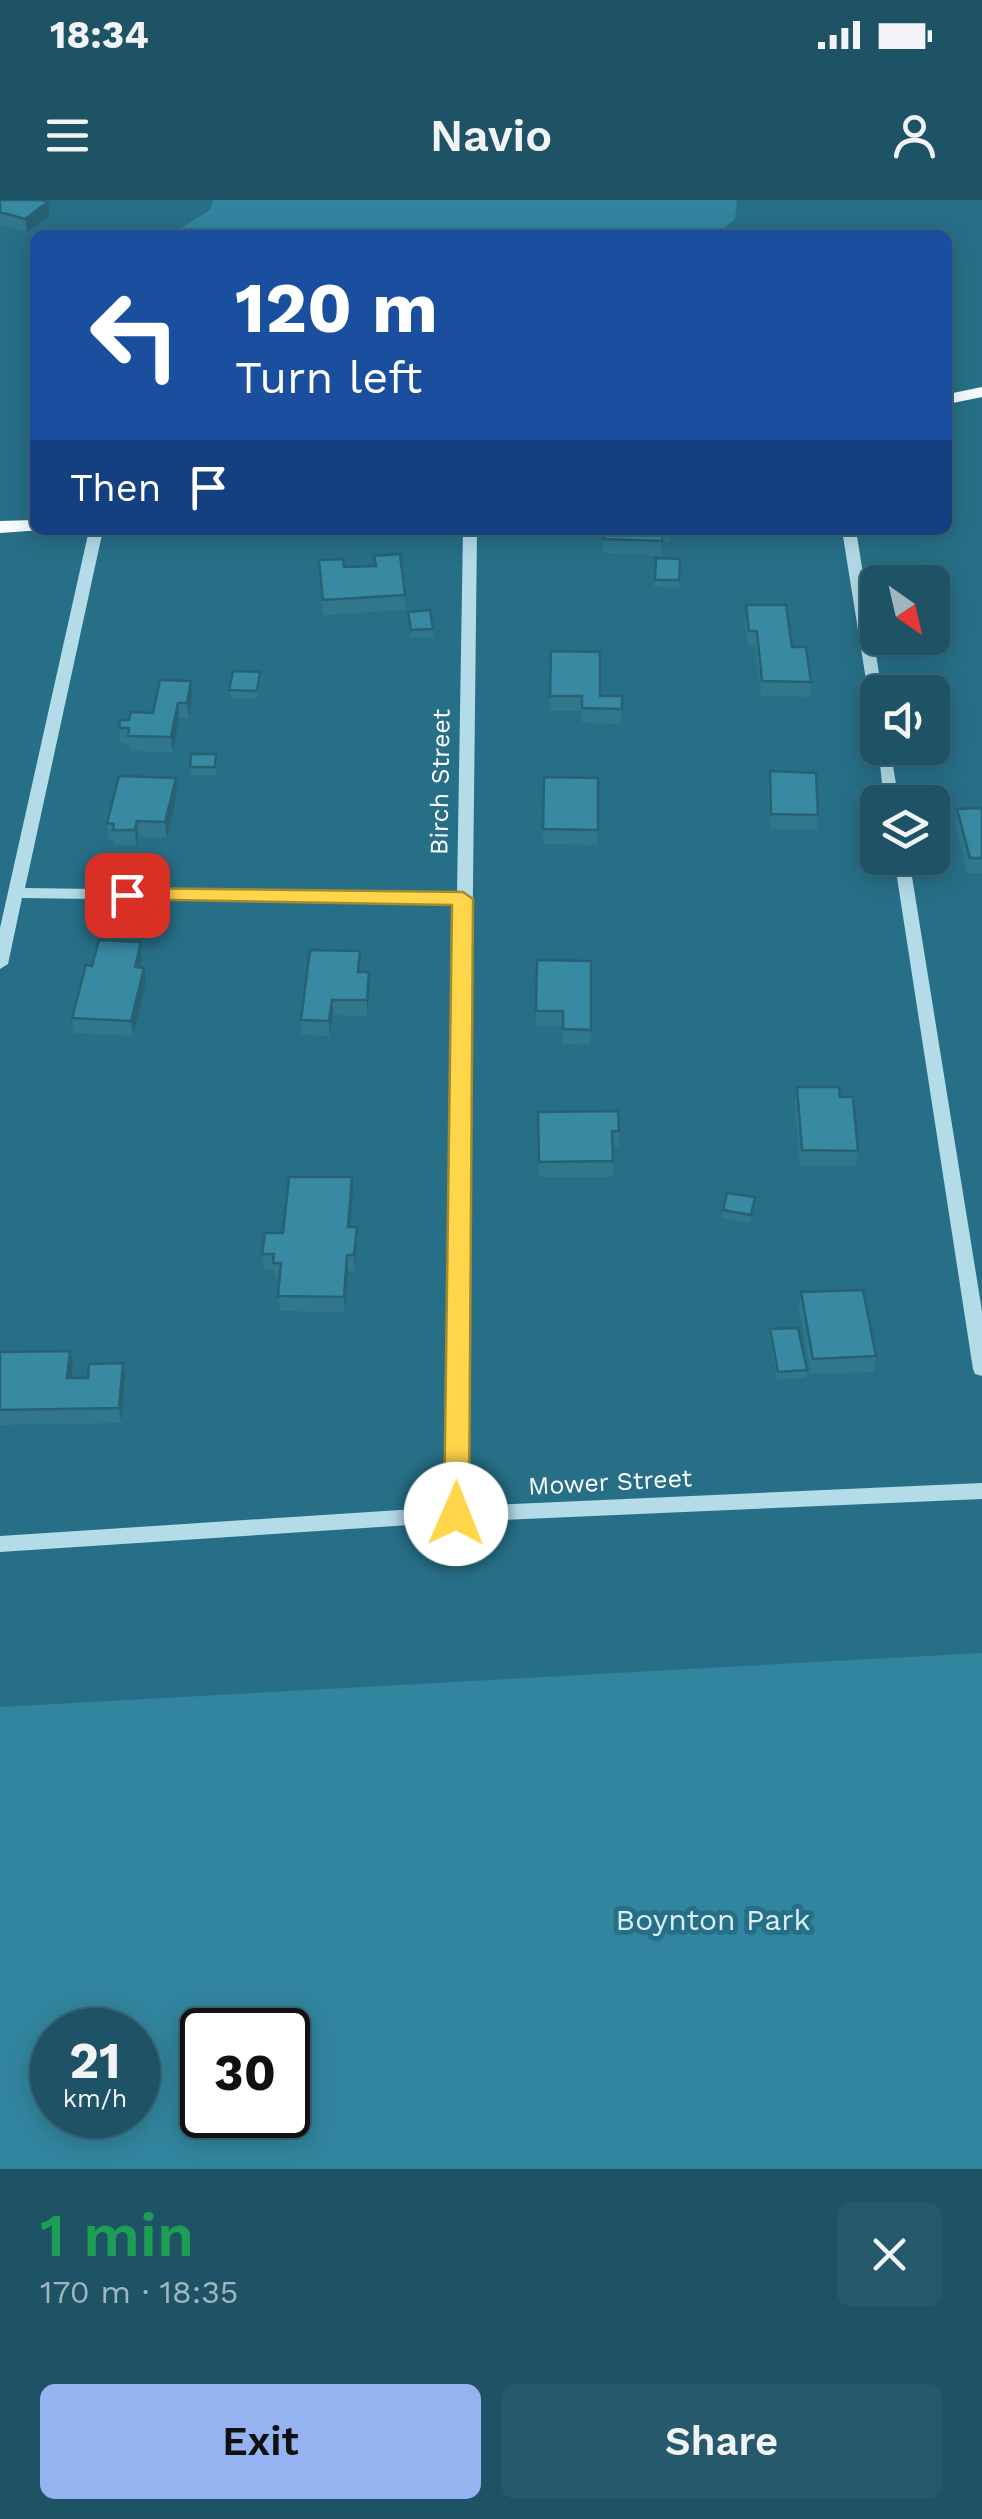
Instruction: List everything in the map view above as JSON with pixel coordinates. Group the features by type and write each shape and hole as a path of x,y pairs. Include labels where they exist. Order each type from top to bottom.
{"main road":[{"path":"952,398 982,392"},
{"path":"0,527 30,526"}],"street":[{"path":"0,964 95,535"},
{"name":"Birch Street","path":"456,1514 470,535"},
{"path":"850,535 872,675"},
{"path":"904,875 982,1370"},
{"path":"16,894 463,899"},
{"name":"Mower Street","path":"0,1544 456,1514 982,1491"}],"green space":[{"path":"213,200 737,200 735,219 721,230 178,230 210,210"},
{"name":"Boynton Park","path":"982,1653 982,2169 0,2169 0,1707"}],"building":[{"path":"0,200 48,202 25,219 0,212"},
{"path":"604,535 663,535 662,541 604,539"},
{"path":"400,554 405,595 323,600 319,560 343,559 344,567 376,566 374,556"},
{"path":"656,558 680,559 679,580 655,580"},
{"path":"746,605 786,605 792,647 806,647 811,682 762,681 757,631 749,631"},
{"path":"430,610 433,629 411,630 408,612"},
{"path":"551,651 600,652 600,696 622,696 622,709 582,708 582,696 550,696"},
{"path":"233,671 260,672 257,691 229,690"},
{"path":"160,680 191,681 187,703 178,703 171,737 128,736 129,728 119,728 120,720 129,720 131,712 153,713"},
{"path":"191,754 216,754 215,767 190,767"},
{"path":"770,771 816,773 818,815 771,814"},
{"path":"119,776 176,778 165,822 137,821 135,830 113,830 114,824 107,823"},
{"path":"544,777 598,778 598,830 543,829"},
{"path":"982,808 982,858 970,858 957,809"},
{"path":"99,940 141,942 135,967 144,968 131,1021 72,1018 86,965 92,966"},
{"path":"310,950 360,951 358,972 369,972 367,1000 332,1000 329,1021 301,1020"},
{"path":"537,960 591,961 591,1030 563,1029 563,1011 536,1011"},
{"path":"797,1087 839,1087 840,1097 853,1097 858,1151 802,1150"},
{"path":"618,1111 619,1131 612,1131 613,1161 539,1162 538,1112"},
{"path":"289,1177 352,1177 348,1227 357,1227 354,1255 347,1255 344,1297 278,1296 281,1263 273,1263 274,1254 262,1254 265,1233 283,1233"},
{"path":"727,1193 755,1197 751,1215 723,1210"},
{"path":"863,1290 876,1356 813,1359 801,1292"},
{"path":"798,1328 807,1370 778,1372 770,1329"},
{"path":"70,1351 67,1378 88,1378 89,1364 123,1363 119,1408 0,1410 0,1352"}],"route":[{"path":"127,895 463,899 456,1514"}]}
